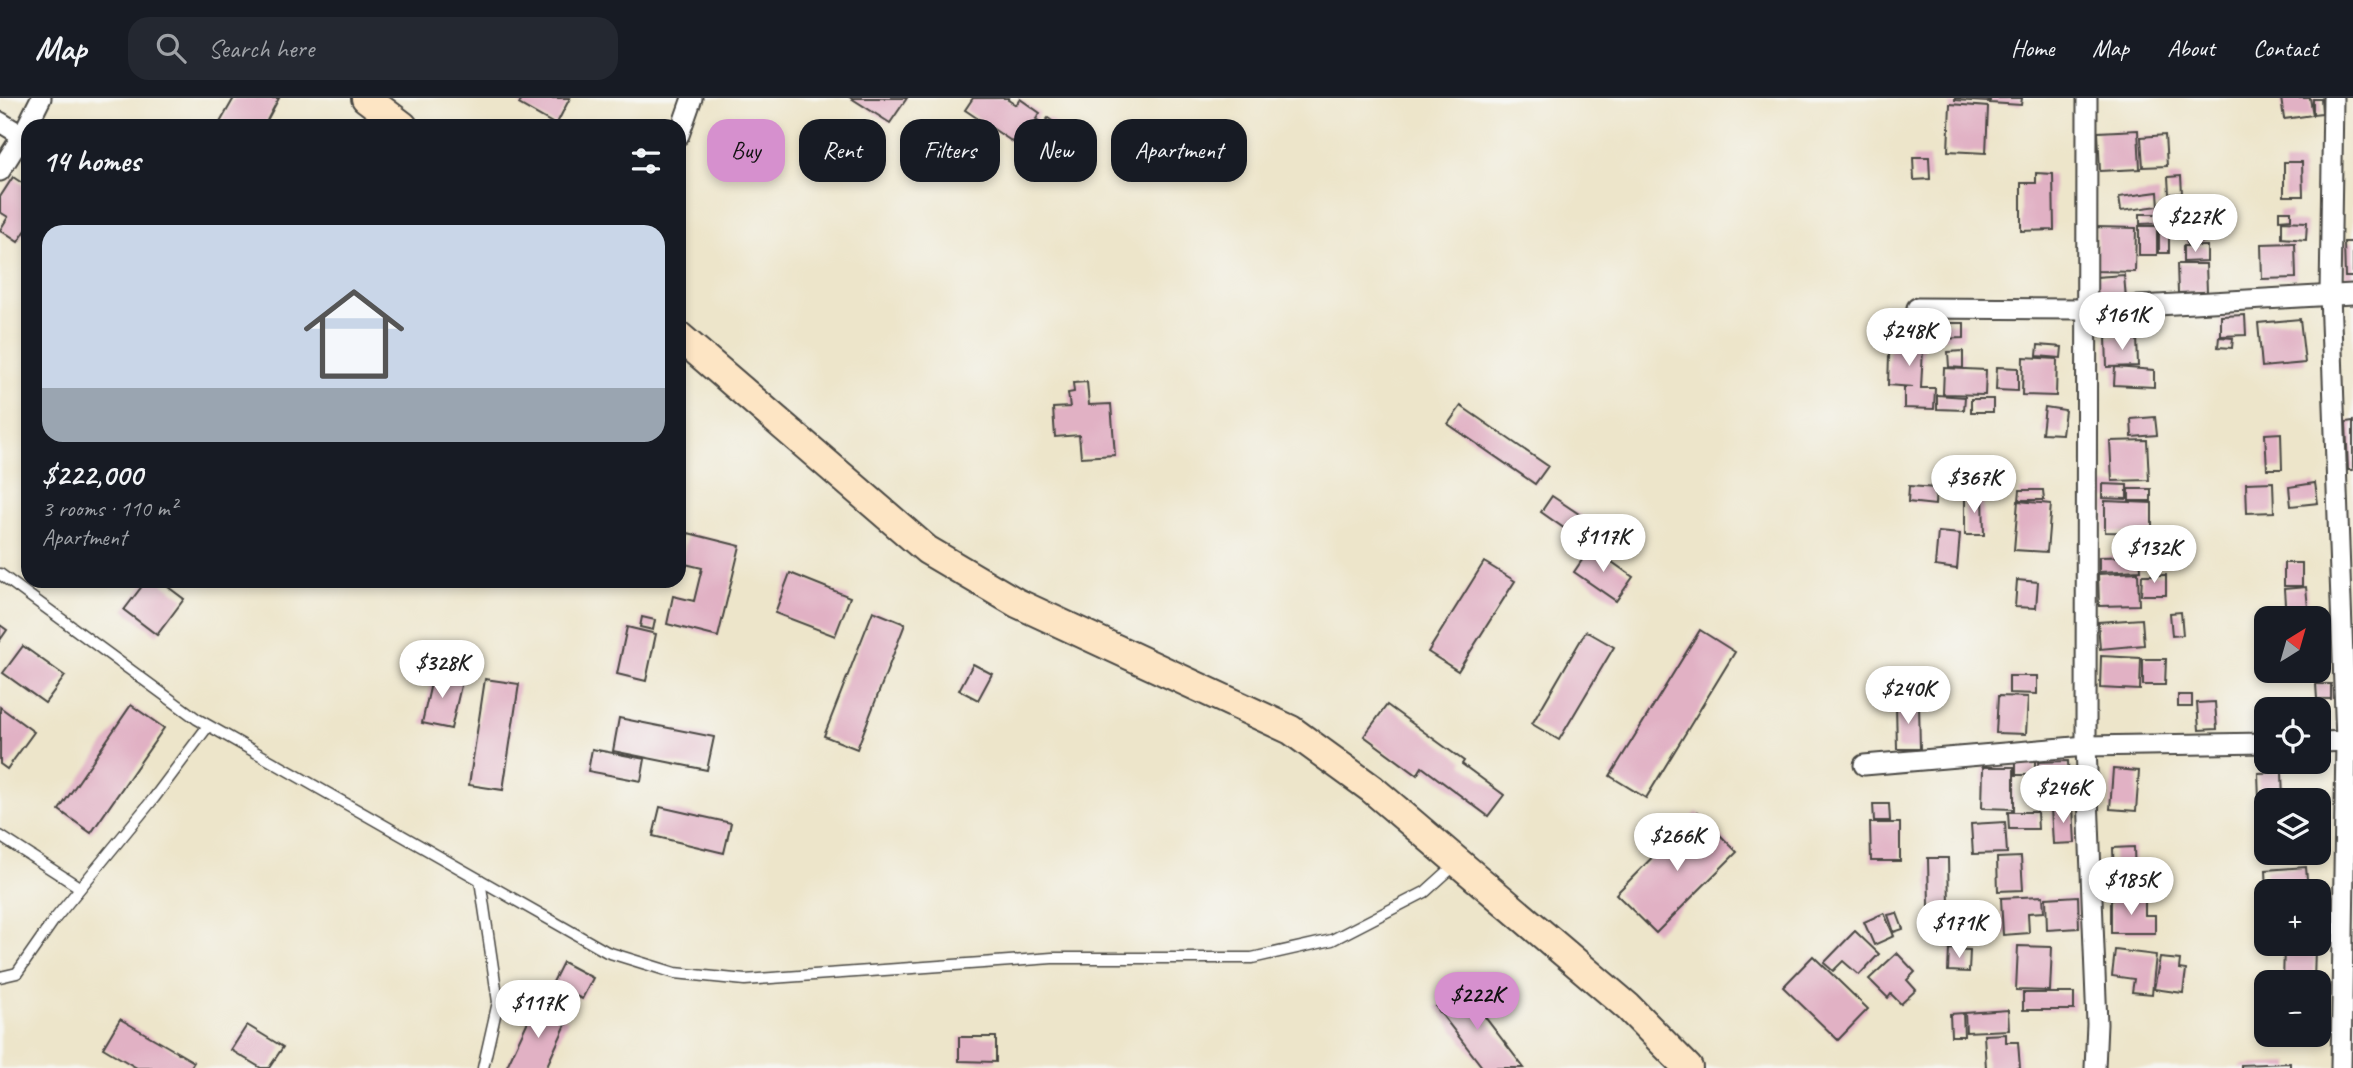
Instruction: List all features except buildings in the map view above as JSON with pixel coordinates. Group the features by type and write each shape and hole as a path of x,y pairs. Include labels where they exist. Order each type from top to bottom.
{"street":[{"path":"32,119 41,98"},
{"path":"366,98 394,119"},
{"path":"685,119 692,98"},
{"path":"2087,98 2087,746 2097,1024 2095,1068"},
{"path":"2333,98 2330,294 2349,741 2341,1068"},
{"path":"0,122 21,135"},
{"path":"0,171 21,142"},
{"path":"1917,308 2085,309 2353,293"},
{"path":"686,342 927,550 1017,603 1291,730 1372,789 1458,862 1628,1007 1688,1068"},
{"path":"2331,742 2349,741"},
{"path":"1864,765 2087,746 2254,743"}],"lane":[{"path":"0,574 208,726 607,952 675,972 745,980 1052,958 1252,958 1332,940 1425,892 1458,862"},
{"path":"0,977 17,973 79,887 154,798 208,726"},
{"path":"0,836 79,887"},
{"path":"480,880 498,1002 483,1068"}]}
